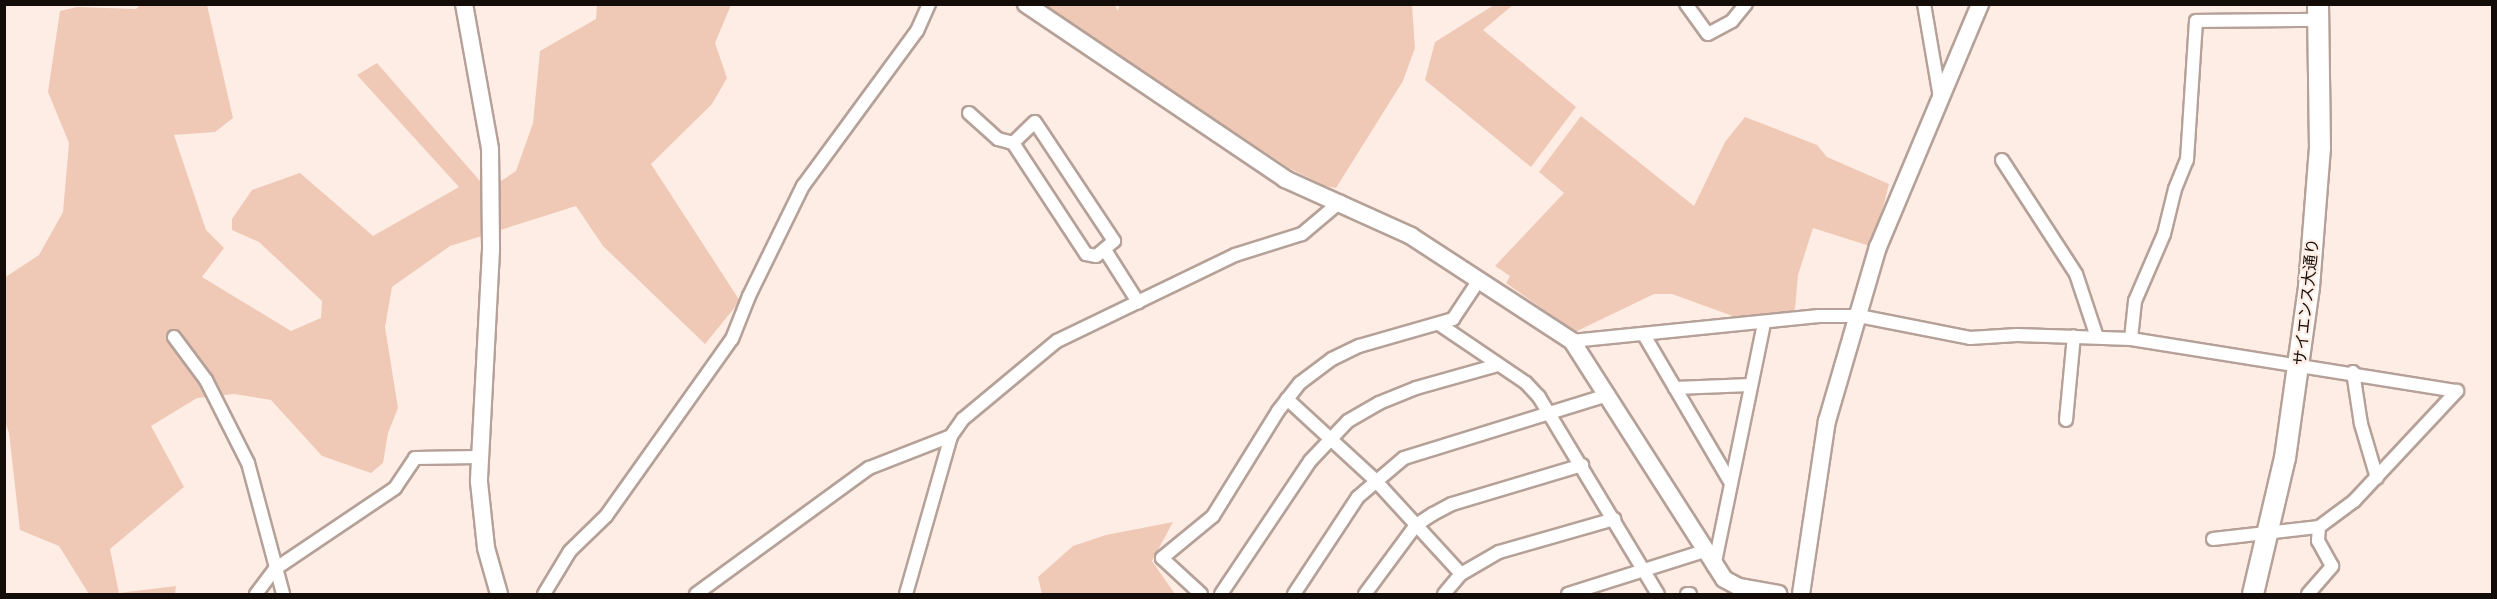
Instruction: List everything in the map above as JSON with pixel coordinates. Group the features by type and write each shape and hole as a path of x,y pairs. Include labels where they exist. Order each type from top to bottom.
{"main road":[{"name":"サイエンス大通り","path":"2253,594 2270,533 2300,363 2317,200 2319,12"}],"street":[{"path":"464,4 490,148 492,197 478,457 483,533 499,594"},
{"path":"544,594 570,551 606,516 732,339 749,296 803,186 916,31 929,4"},
{"path":"1026,4 1285,179 1411,236 1572,341 1714,567 1724,579 1739,587 1778,594"},
{"path":"1686,4 1708,34 1732,21 1746,4"},
{"path":"1924,4 1940,98"},
{"path":"1801,594 1827,421 1878,247 1980,4"},
{"path":"2131,339 2135,301 2164,234 2175,189 2187,160 2196,21 2319,12"},
{"path":"969,113 998,139 1013,143 1086,254 1096,256 1105,250 1114,241 1035,123 1013,143"},
{"path":"2002,160 2076,274 2097,337"},
{"path":"906,594 951,436 963,419 1057,341 1235,255 1302,234 1340,202"},
{"path":"1105,250 1138,302"},
{"path":"1201,594 1162,558 1213,516 1287,399 1300,383 1332,359 1359,346 1453,319 1479,280"},
{"path":"1572,341 1764,324 1819,316 1859,316 1970,338 2074,336 2131,339 2300,363 2457,391 2377,478 2319,527 2213,539"},
{"path":"1439,324 1526,383 1550,412 1658,594"},
{"path":"1714,567 1729,480 1764,324"},
{"path":"1644,335 1729,480"},
{"path":"2066,420 2074,336"},
{"path":"174,337 206,380 248,463 283,594"},
{"path":"1221,594 1329,438 1379,403 1498,365"},
{"path":"2353,372 2361,424 2377,478"},
{"path":"1675,388 1751,385"},
{"path":"1294,594 1358,497 1375,480 1404,458 1423,449 1608,395"},
{"path":"1287,399 1375,480 1461,574"},
{"path":"696,594 869,468 951,436"},
{"path":"256,594 275,569 394,488 415,458 478,457"},
{"path":"1365,594 1416,525 1452,504 1582,465"},
{"path":"1444,594 1461,574 1499,552 1614,519"},
{"path":"2308,594 2332,566 2318,541 2319,527"},
{"path":"1568,594 1704,551"}],"shaded area":[{"path":"140,5 207,5 233,118 215,132 174,135 206,230 224,248 202,277 291,331 321,318 322,301 259,242 232,230 232,219 252,190 300,173 373,236 459,187 357,75 377,63 480,181 501,181 516,171 533,123 540,51 596,19 597,5 731,5 715,43 727,78 712,104 651,164 740,301 705,344 603,246 576,206 450,246 392,287 385,327 398,408 388,433 383,463 371,473 322,456 271,400 234,394 197,398 151,426 184,487 110,549 119,593 176,586 175,594 89,594 59,546 20,530 9,433 5,421 4,278 39,255 63,212 69,143 48,92 60,11 77,7 136,9"},
{"path":"1044,5 1115,5 1118,11 1119,5 1412,5 1415,48 1403,81 1336,188 1325,186 1289,168"},
{"path":"1494,5 1513,5 1483,30 1576,107 1531,167 1425,80 1435,42"},
{"path":"1581,116 1694,206 1725,142 1745,117 1817,145 1827,157 1889,184 1873,247 1813,228 1798,275 1795,309 1784,315 1741,319 1672,294 1654,294 1575,332 1506,283 1510,276 1495,266 1564,193 1539,172"},
{"path":"1173,522 1152,561 1175,594 1042,594 1038,577 1073,546 1106,535"}]}
